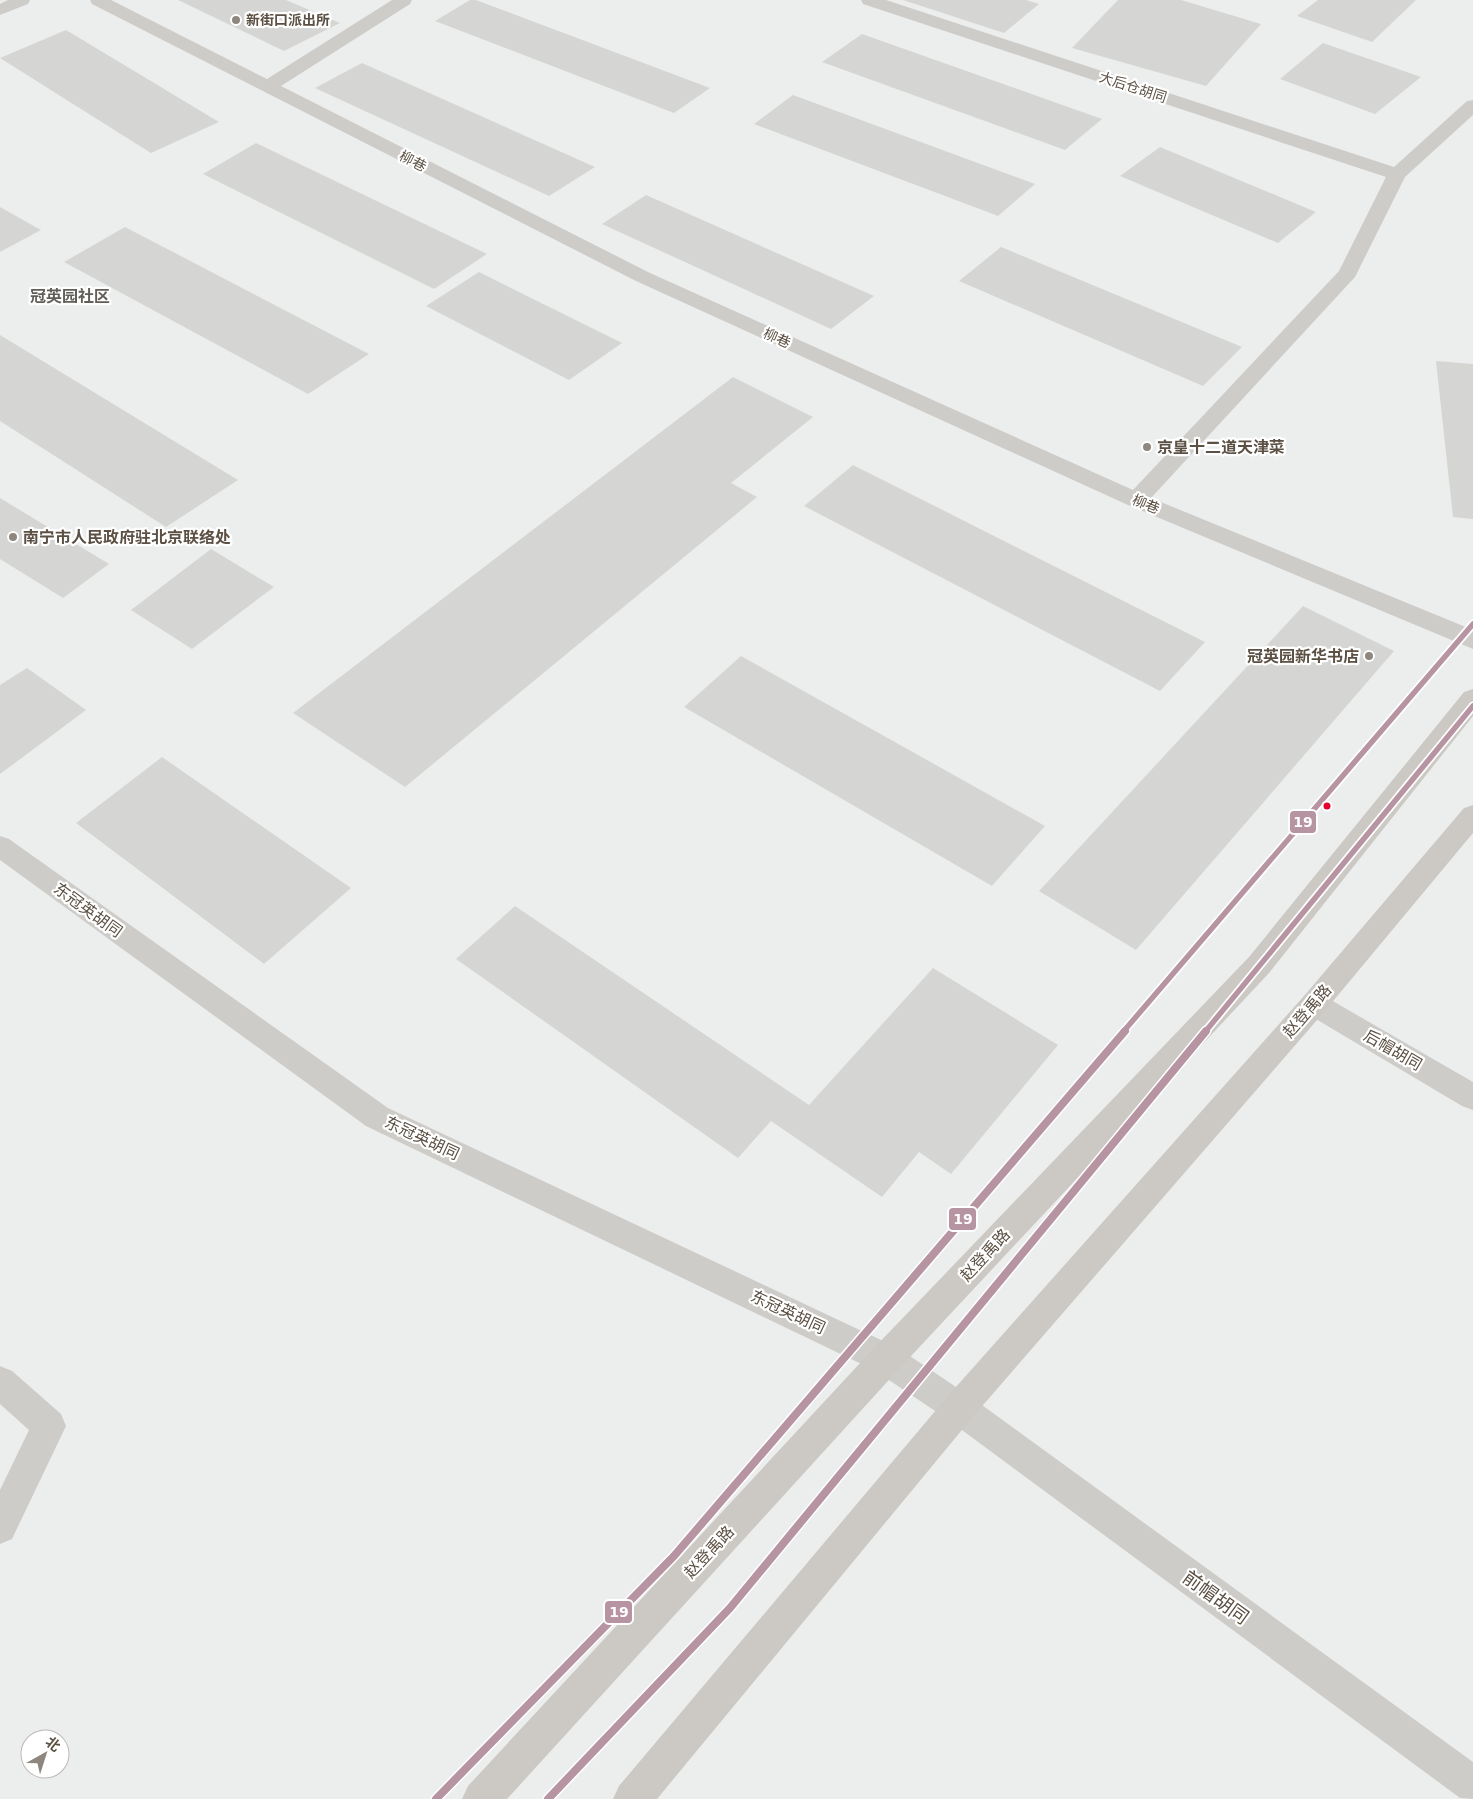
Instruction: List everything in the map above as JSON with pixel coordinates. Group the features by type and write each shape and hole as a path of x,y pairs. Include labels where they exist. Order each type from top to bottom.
{"main road":[{"name":"赵登禹路","path":"481,1799 886,1359 1259,965 1473,698"},
{"name":"赵登禹路","path":"632,1799 959,1408 1314,1004 1473,815"}],"street":[{"path":"0,10 22,0"},
{"name":"柳巷","path":"98,0 643,277 1136,500 1473,640"},
{"path":"267,87 404,0"},
{"name":"大后仓胡同","path":"869,0 1397,174"},
{"path":"1136,500 1348,273 1397,174 1473,105"},
{"name":"东冠英胡同","path":"0,846 377,1117 886,1359 959,1408"},
{"name":"后帽胡同","path":"1314,1004 1473,1097"},
{"path":"0,1382 48,1426 0,1527"},
{"name":"前帽胡同","path":"959,1408 1473,1785"}],"building":[{"path":"178,0 286,0 340,23 284,51"},
{"path":"470,0 476,0 710,88 674,113 435,21"},
{"path":"903,0 1026,0 1039,4 1004,33"},
{"path":"1118,0 1181,0 1261,24 1206,86 1072,48"},
{"path":"1318,0 1416,0 1372,42 1297,16"},
{"path":"66,30 219,122 151,153 0,58"},
{"path":"862,34 1102,119 1065,150 822,62"},
{"path":"1323,43 1421,77 1375,114 1280,79"},
{"path":"362,63 595,167 549,196 315,88"},
{"path":"793,95 1035,184 998,216 754,124"},
{"path":"256,143 487,254 434,289 203,174"},
{"path":"1160,147 1316,212 1278,243 1120,176"},
{"path":"646,195 874,296 831,329 602,224"},
{"path":"0,207 41,230 0,252"},
{"path":"125,227 369,354 308,394 64,262"},
{"path":"1001,247 1242,347 1203,386 959,281"},
{"path":"479,272 622,343 569,380 426,306"},
{"path":"0,335 238,480 166,527 0,421"},
{"path":"1436,361 1473,364 1473,519 1453,517"},
{"path":"733,377 813,417 731,483 757,497 405,787 293,713"},
{"path":"853,465 1205,642 1160,691 804,506"},
{"path":"0,498 109,564 63,598 0,559"},
{"path":"211,549 274,587 192,649 131,610"},
{"path":"1303,606 1394,651 1136,950 1039,891"},
{"path":"741,656 1045,826 992,886 684,707"},
{"path":"27,668 86,710 0,774 0,685"},
{"path":"162,757 351,888 264,964 76,823"},
{"path":"515,906 809,1105 933,968 1058,1045 951,1174 919,1152 882,1197 771,1121 738,1158 456,959"}],"transit line":[{"name":"19","path":"436,1799 674,1556 1473,624"},
{"name":"19","path":"548,1799 730,1608 1473,706"}],"place":[{"name":"新街口派出所","path":"236,20"},
{"name":"京皇十二道天津菜","path":"1147,447"},
{"name":"南宁市人民政府驻北京联络处","path":"13,537"},
{"name":"冠英园新华书店","path":"1369,656"}],"district":[{"name":"冠英园社区","path":"70,296"}]}
